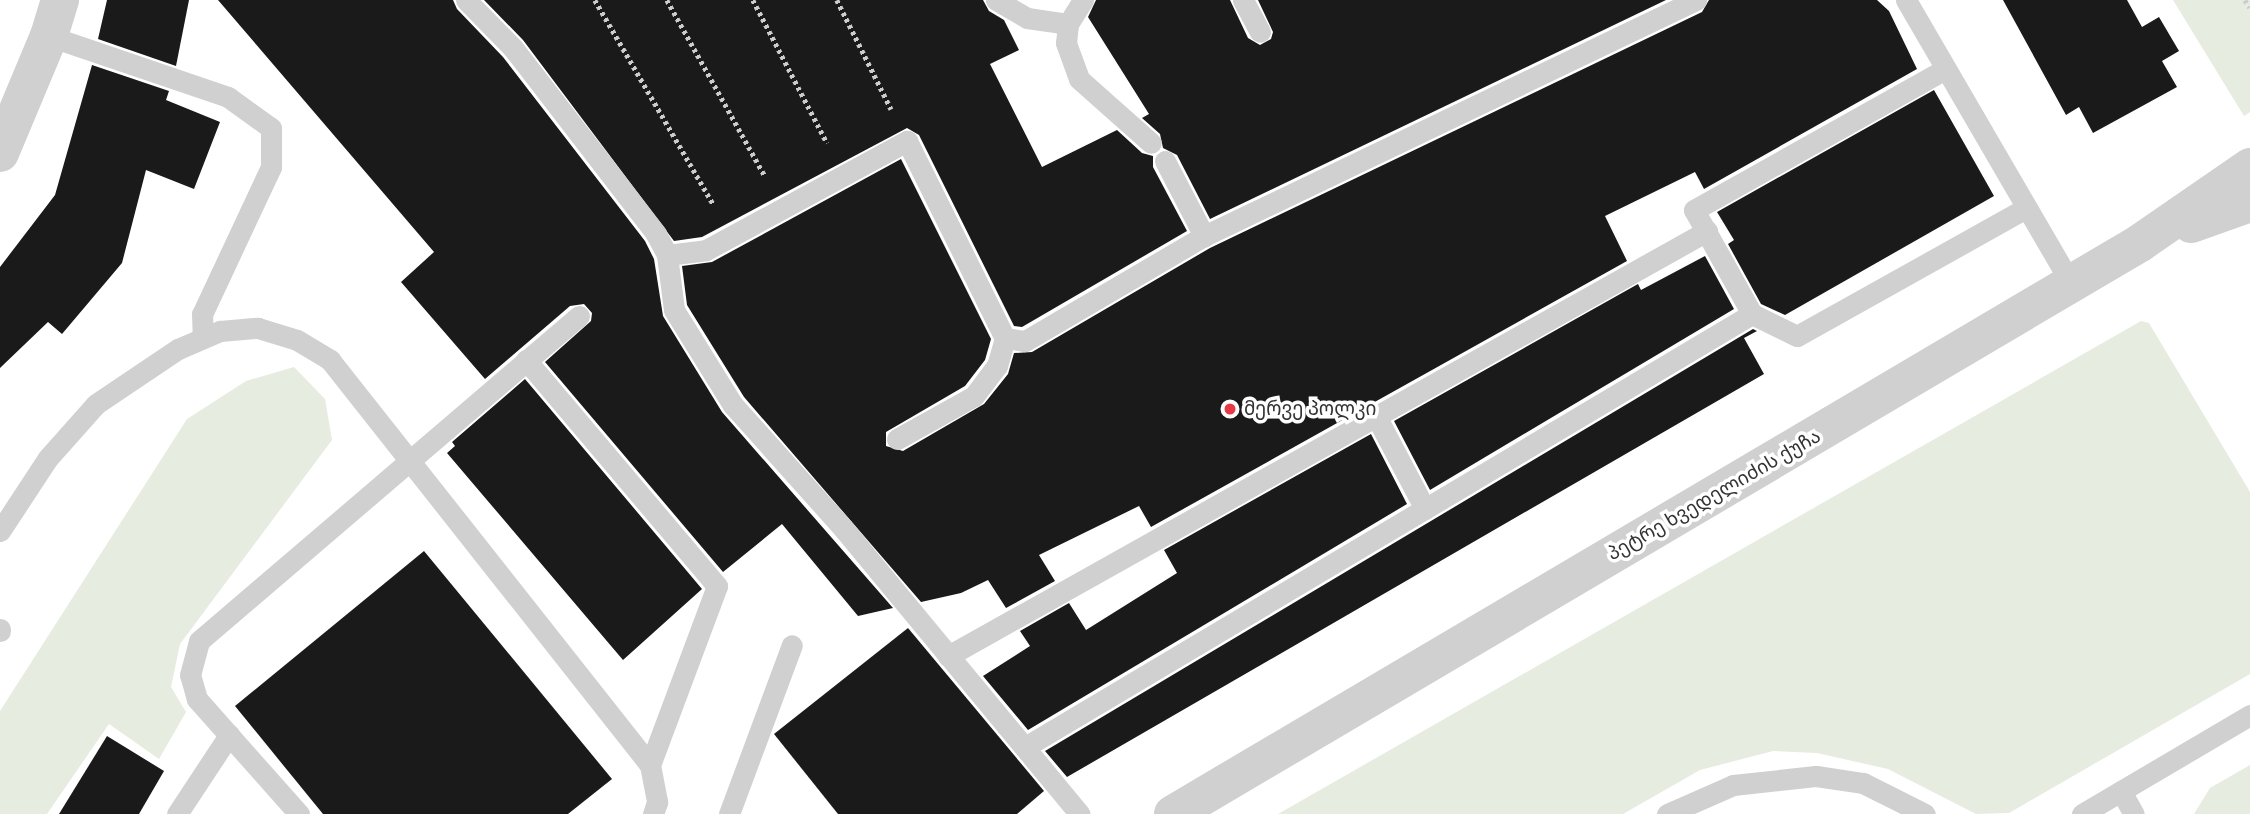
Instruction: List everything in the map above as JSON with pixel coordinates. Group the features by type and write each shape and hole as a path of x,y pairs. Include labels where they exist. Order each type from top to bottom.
{"street":[{"path":"0,153 50,36 60,0"},
{"name":"პეტრე ხვედელიძის ქუჩა","path":"1173,814 2140,243 2250,167"},
{"path":"2140,243 2250,203"}],"lane":[{"path":"466,0 569,118 667,255 674,310 701,359 733,405 843,528 1080,814"},
{"path":"996,0 1027,18 1068,24"},
{"path":"1083,0 1068,24 1066,43 1079,79 1151,143"},
{"path":"1243,0 1260,32"},
{"path":"1005,338 1025,341 1204,236 1696,0"},
{"path":"1906,0 2071,284"},
{"path":"50,36 228,97 271,128 271,167 202,314 204,338"},
{"path":"1945,69 1694,209 1752,314 1797,337 2026,208"},
{"path":"667,255 706,250 907,141 1005,338 997,366 974,396 897,439"},
{"path":"1165,161 1204,236"},
{"path":"948,656 1707,231"},
{"path":"1025,747 1752,314"},
{"path":"299,814 197,699 190,675 200,641 579,316"},
{"path":"0,531 48,458 96,404 178,349 220,331 258,328 297,340 330,360 650,765 657,802 653,814"},
{"path":"526,360 717,586 650,765"},
{"path":"1376,416 1425,509"},
{"path":"729,814 792,645"},
{"path":"2082,814 2250,715"},
{"path":"177,814 229,735"},
{"path":"1667,814 1732,785 1816,776 1863,783 1925,814"},
{"path":"2121,791 2134,814"}],"path":[{"path":"595,0 732,236"},
{"path":"667,0 782,208"},
{"path":"753,0 844,175"},
{"path":"837,0 907,141"},
{"path":"2245,0 2250,8"}],"shaded area":[{"path":"2173,0 2250,0 2250,112 2244,116"},
{"path":"2141,321 2149,323 2250,492 2250,674 2009,813 1976,814 1888,769 1817,753 1773,751 1700,770 1623,814 1278,814"},
{"path":"294,367 325,399 332,440 180,644 171,687 186,712 159,759 109,724 47,814 0,814 0,711 187,419 246,381"},
{"path":"2250,765 2250,814 2194,814 2210,788"}],"building":[{"path":"107,0 189,0 176,66 98,39"},
{"path":"218,0 453,0 457,9 503,57 645,241 654,259 663,316 722,412 893,608 858,616 782,524 723,572 545,362 591,321 592,313 584,304 570,306 485,379 401,282 434,252"},
{"path":"484,0 983,0 989,11 1004,20 1019,50 990,64 1042,167 1117,130 1142,153 1153,156 1153,167 1187,231 1022,327 1014,326 919,135 907,128 702,237 674,241 523,40"},
{"path":"1096,0 1230,0 1248,38 1260,45 1271,39 1273,32 1258,0 1666,0 1210,219 1177,155 1163,148 1160,134 1142,118 1149,114 1088,17"},
{"path":"1709,0 1877,0 1889,11 1917,69 1704,189 1695,172 1605,216 1627,261 1151,527 1139,506 1039,555 1055,581 1006,608 988,580 961,593 921,602 744,397 687,305 682,266 712,262 901,159 991,339 985,360 965,386 886,432 886,446 903,451 984,404 1008,374 1014,353 1032,352 1210,248 1702,12"},
{"path":"2003,0 2127,0 2142,27 2159,17 2179,51 2162,61 2177,87 2093,133 2079,107 2066,115"},
{"path":"92,65 169,91 166,100 220,122 194,189 146,170 122,263 62,334 48,322 0,368 0,267 55,195"},
{"path":"1934,90 1994,196 1785,315 1761,304 1728,244 1734,240 1717,212"},
{"path":"1705,256 1734,309 1430,490 1394,421 1638,284 1641,290"},
{"path":"1753,329 1757,331 1744,338 1764,374 1067,777 1045,751"},
{"path":"525,379 702,589 623,660 447,453 455,446 452,442"},
{"path":"1371,434 1407,504 1028,730 983,676 1030,646 1020,631 1069,603 1086,630 1177,573 1164,550"},
{"path":"424,551 612,779 568,814 323,814 235,706"},
{"path":"908,628 1044,791 1017,814 838,814 774,734"},
{"path":"107,736 164,771 139,814 59,814"}],"place":[{"name":"მერვე პოლკი","path":"1230,409"}]}
